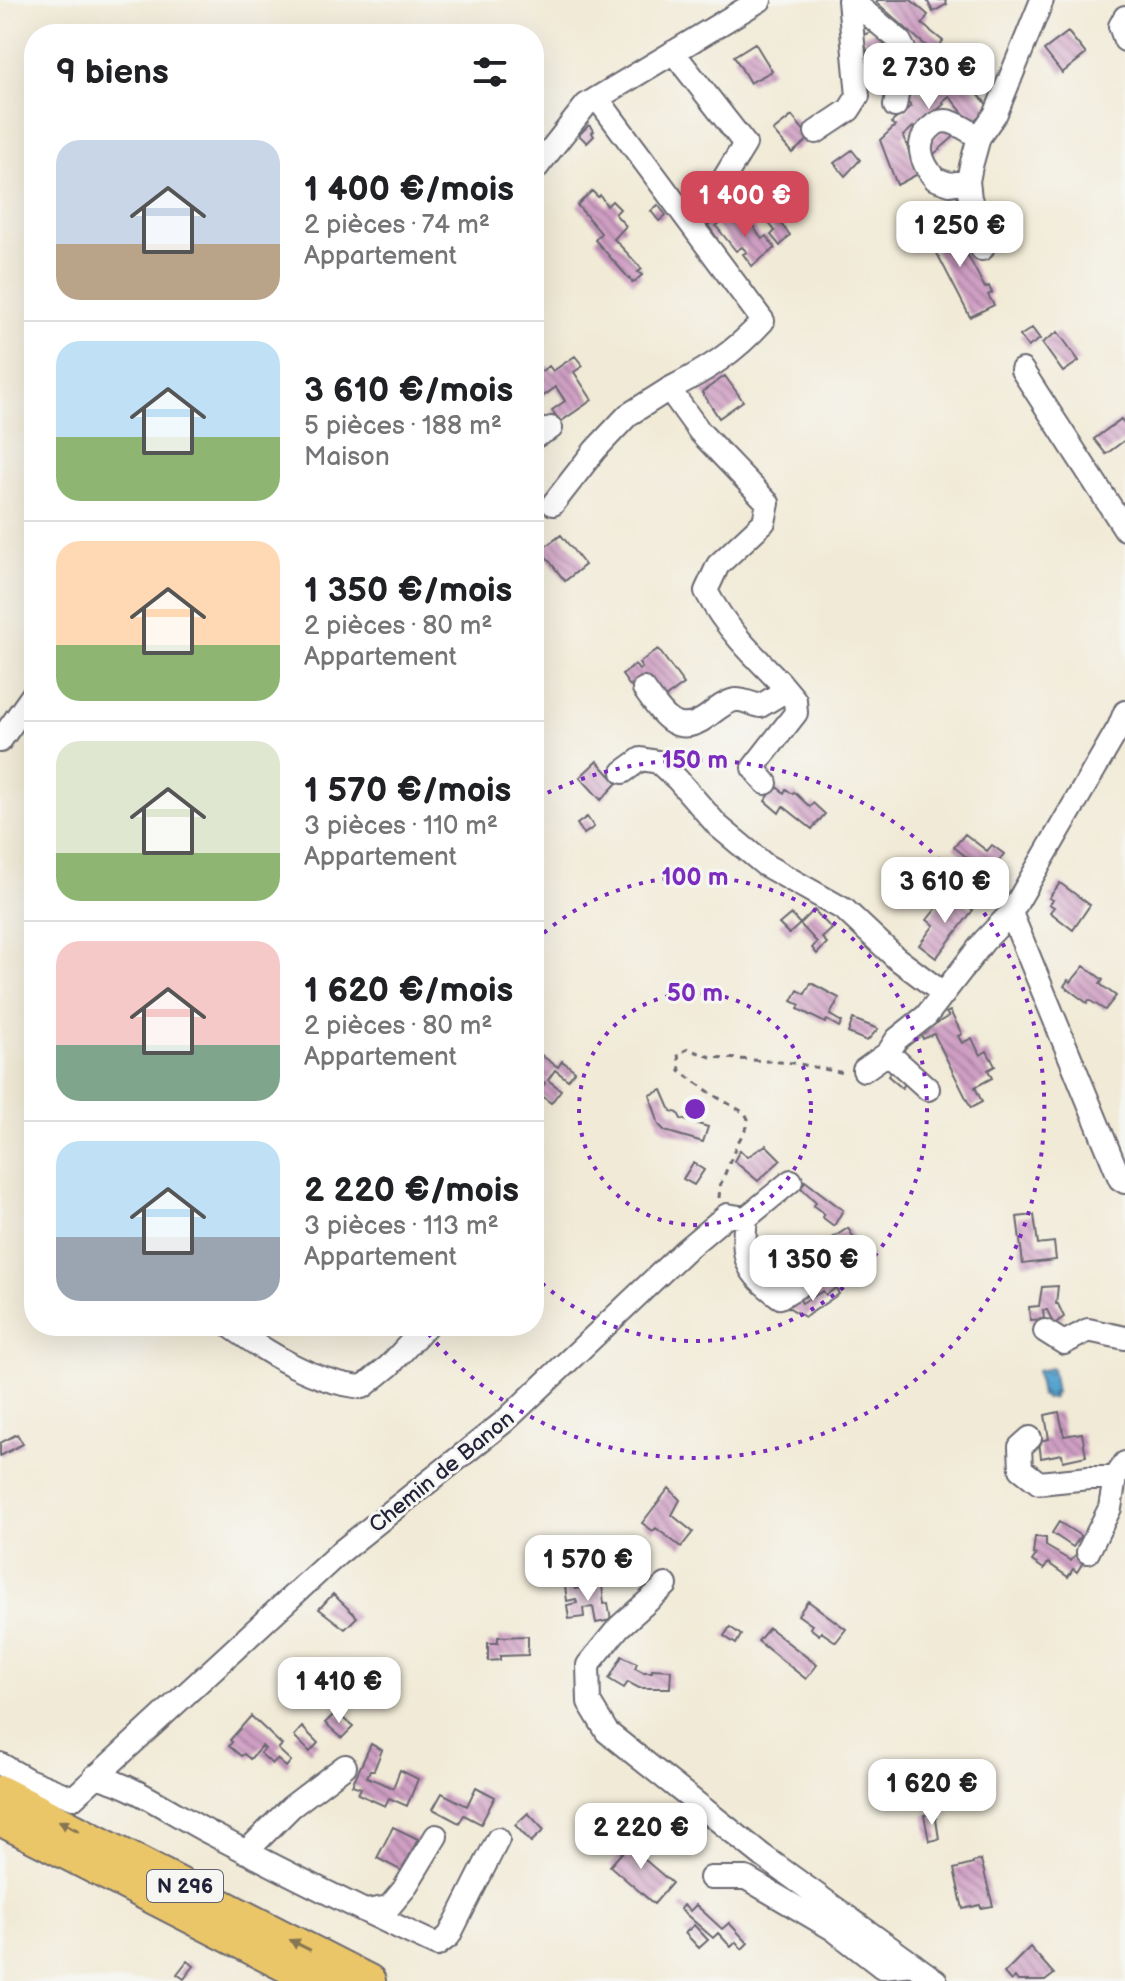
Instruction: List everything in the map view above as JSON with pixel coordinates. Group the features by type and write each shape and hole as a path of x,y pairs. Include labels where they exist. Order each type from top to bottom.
{"highway":[{"name":"N 296","path":"0,1792 369,1981"},
{"name":"N 296","path":"0,1819 316,1981"}],"street":[{"path":"850,0 899,40 908,57 895,106"},
{"path":"816,132 849,110 858,96 850,0"},
{"path":"982,249 985,231 970,199 968,181 979,137 996,113 1042,0"},
{"path":"544,158 586,105 756,1"},
{"path":"1125,17 1120,26 1125,40"},
{"path":"673,52 745,144 715,193"},
{"path":"553,504 595,450 628,415 709,369 742,344 763,321 597,98"},
{"path":"968,181 950,184 935,179 923,157 920,140 923,133 939,121 950,121 979,137"},
{"path":"1022,370 1125,529"},
{"path":"669,389 700,432 768,503 764,522 718,565 706,591 719,615 743,646 795,700 796,713 753,768 766,783"},
{"path":"644,689 663,714 680,727 693,726 721,706 737,700 760,706 780,694 780,682"},
{"path":"0,741 24,707"},
{"path":"864,1070 888,1053 897,1039 926,1016 984,941 1011,913 1123,727"},
{"path":"623,772 641,759 658,762 718,826 765,865 845,910 896,958 944,994"},
{"path":"1011,913 1120,1179 1125,1182"},
{"path":"888,1053 928,1089"},
{"path":"791,1181 746,1218 742,1248 757,1279 780,1297 807,1281 829,1261"},
{"path":"722,1219 727,1215 746,1218"},
{"name":"Chemin de Banon","path":"0,1764 28,1780 73,1798 338,1554 505,1421 640,1291 722,1219"},
{"path":"1045,1331 1064,1343 1088,1330 1125,1338"},
{"path":"244,1336 304,1370 341,1385 363,1387 389,1366 417,1336"},
{"path":"1030,1438 1020,1447 1021,1469 1039,1483 1120,1471 1110,1508 1088,1552"},
{"path":"666,1585 619,1627 588,1665 589,1702 607,1732 763,1856 936,1981"},
{"path":"246,1852 291,1807 345,1766"},
{"path":"95,1776 118,1782 246,1852 437,1945 449,1936 498,1839"},
{"path":"366,1911 389,1907 404,1889 436,1836"},
{"path":"711,1878 746,1878 833,1929 882,1967 913,1964"}],"path":[{"path":"722,1219 720,1186 748,1119 745,1113 680,1071 678,1054 688,1049 711,1057 794,1063 841,1073 853,1074 864,1070"}],"water":[{"path":"1052,1368 1056,1393 1053,1398 1045,1399 1041,1396 1037,1371"}],"building":[{"path":"911,0 928,15 922,24 943,41 934,53 876,2"},
{"path":"927,0 945,0 947,4 933,12"},
{"path":"879,30 888,58 877,61 881,72 870,75 866,65 871,63 862,35"},
{"path":"1068,32 1086,54 1062,73 1044,50"},
{"path":"755,43 772,71 750,83 734,56"},
{"path":"940,49 989,107 971,123 949,96 915,130 913,127 903,136 918,174 897,185 880,140 895,126 891,123 911,106 905,99 917,89 923,95 929,89 923,83 932,76 922,65"},
{"path":"792,116 810,138 792,153 773,131"},
{"path":"589,125 594,136 587,143 579,135"},
{"path":"948,125 957,134 933,155 924,146"},
{"path":"852,150 860,160 845,176 834,163"},
{"path":"592,191 598,197 600,195 607,206 612,201 620,209 615,214 626,226 614,239 642,269 638,272 642,275 633,283 595,240 601,233 577,205"},
{"path":"698,196 716,219 708,225 717,238 713,241 687,204"},
{"path":"764,203 790,235 780,246 771,235 775,231 757,208"},
{"path":"658,205 666,215 659,221 651,211"},
{"path":"733,213 745,228 751,223 762,239 766,236 775,248 752,266 743,254 747,252 742,247 736,251 716,226"},
{"path":"949,220 985,288 989,286 992,293 988,295 994,305 970,317 926,232"},
{"path":"1032,328 1040,339 1028,347 1020,336"},
{"path":"1058,332 1079,361 1063,372 1042,343"},
{"path":"575,356 583,366 574,372 592,400 560,422 552,410 565,401 556,387 544,396 544,369 549,366 553,371"},
{"path":"725,376 743,401 719,418 702,392"},
{"path":"1121,419 1125,424 1125,440 1106,454 1094,439"},
{"path":"561,535 585,565 565,581 544,554 544,548"},
{"path":"658,649 684,684 662,700 644,676 630,686 622,675 635,665 639,670 642,668 639,663"},
{"path":"597,761 617,783 601,800 580,777"},
{"path":"776,786 784,793 786,789 794,792 810,807 813,803 825,814 812,829 783,806 779,813 765,801"},
{"path":"587,817 594,827 584,834 577,824"},
{"path":"965,834 987,851 992,845 1004,854 989,873 979,864 975,871 971,867 974,863 954,847"},
{"path":"1060,883 1090,905 1073,930 1050,912 1054,907 1049,904 1053,900 1049,898"},
{"path":"956,897 973,910 936,958 919,945 934,925 927,920 943,900 950,905"},
{"path":"814,910 832,929 822,938 827,943 817,954 812,948 817,942 800,924"},
{"path":"791,914 800,924 789,934 779,924"},
{"path":"1084,966 1103,980 1100,984 1116,996 1105,1010 1089,1000 1087,1003 1064,986"},
{"path":"811,983 839,998 830,1015 842,1022 839,1027 798,1009 800,1005 792,1001 798,990 805,994"},
{"path":"950,1011 962,1034 958,1036 962,1043 972,1038 980,1055 987,1051 995,1066 988,1070 992,1078 975,1087 982,1102 971,1108 934,1034 923,1039 920,1033 949,1016 946,1013"},
{"path":"853,1019 878,1029 867,1041 848,1033"},
{"path":"544,1057 558,1067 562,1061 575,1071 568,1080 555,1070 548,1080 561,1090 551,1103 544,1098"},
{"path":"893,1069 907,1081 902,1088 888,1076"},
{"path":"662,1090 671,1111 678,1113 681,1119 708,1127 703,1142 665,1131 659,1125 650,1095"},
{"path":"766,1145 781,1160 758,1181 734,1161 740,1150 747,1157"},
{"path":"693,1163 704,1170 694,1185 683,1179"},
{"path":"805,1181 843,1210 834,1226 822,1217 824,1214 814,1206 816,1202 801,1188"},
{"path":"1034,1215 1038,1244 1054,1242 1056,1260 1023,1264 1017,1217"},
{"path":"848,1228 858,1245 862,1243 872,1259 850,1273 831,1239"},
{"path":"1058,1286 1056,1304 1064,1317 1054,1324 1047,1310 1043,1310 1044,1319 1030,1320 1029,1307 1039,1306 1042,1287"},
{"path":"836,1288 839,1294 805,1317 788,1307 799,1298 802,1303 823,1291 826,1295"},
{"path":"1059,1412 1064,1436 1082,1433 1086,1456 1063,1461 1062,1454 1041,1458 1039,1441 1049,1439 1045,1415"},
{"path":"17,1434 23,1444 0,1456 0,1443"},
{"path":"669,1488 680,1500 672,1515 693,1532 681,1547 656,1528 653,1531 642,1523"},
{"path":"1059,1522 1081,1536 1073,1547 1052,1533"},
{"path":"1035,1537 1046,1538 1046,1546 1071,1561 1076,1554 1085,1559 1077,1572 1073,1569 1068,1577 1048,1563 1044,1569 1032,1561 1036,1555 1033,1554"},
{"path":"574,1585 575,1589 602,1585 604,1604 608,1603 611,1620 596,1623 593,1607 583,1608 584,1617 569,1619 567,1605 577,1603 576,1599 567,1601 565,1586"},
{"path":"333,1594 357,1617 345,1629 319,1609"},
{"path":"808,1601 846,1629 836,1642 821,1632 819,1635 810,1628 812,1625 798,1615"},
{"path":"730,1627 741,1635 736,1644 724,1636"},
{"path":"769,1628 817,1665 806,1679 758,1641"},
{"path":"528,1636 528,1655 500,1656 500,1660 488,1661 488,1643 498,1643 498,1637"},
{"path":"622,1656 637,1663 635,1668 643,1672 671,1670 670,1688 639,1688 628,1682 624,1688 609,1679"},
{"path":"336,1712 353,1727 342,1738 325,1723"},
{"path":"251,1716 282,1745 278,1749 291,1761 286,1767 277,1759 272,1764 260,1753 265,1749 262,1746 250,1759 229,1746 230,1740"},
{"path":"302,1727 318,1743 310,1752 294,1736"},
{"path":"371,1744 382,1750 374,1770 370,1770 367,1777 393,1788 400,1770 418,1779 407,1806 389,1798 385,1806 358,1794 361,1788 352,1785"},
{"path":"476,1787 495,1797 481,1824 464,1815 459,1823 433,1809 442,1793 467,1806"},
{"path":"528,1813 544,1830 531,1842 515,1825"},
{"path":"935,1813 939,1839 929,1841 924,1815"},
{"path":"393,1827 418,1839 402,1871 377,1858"},
{"path":"641,1831 650,1839 637,1853 672,1883 654,1904 610,1866"},
{"path":"981,1860 993,1906 963,1909 954,1869"},
{"path":"683,1905 690,1911 696,1905 722,1929 729,1923 748,1943 742,1949 736,1942 731,1947 718,1933 713,1938 680,1909"},
{"path":"694,1925 708,1940 699,1948 685,1933"},
{"path":"1030,1947 1054,1974 1045,1981 1018,1981 1015,1977 1011,1981 1004,1973"},
{"path":"187,1961 194,1966 184,1979 177,1974"}]}
